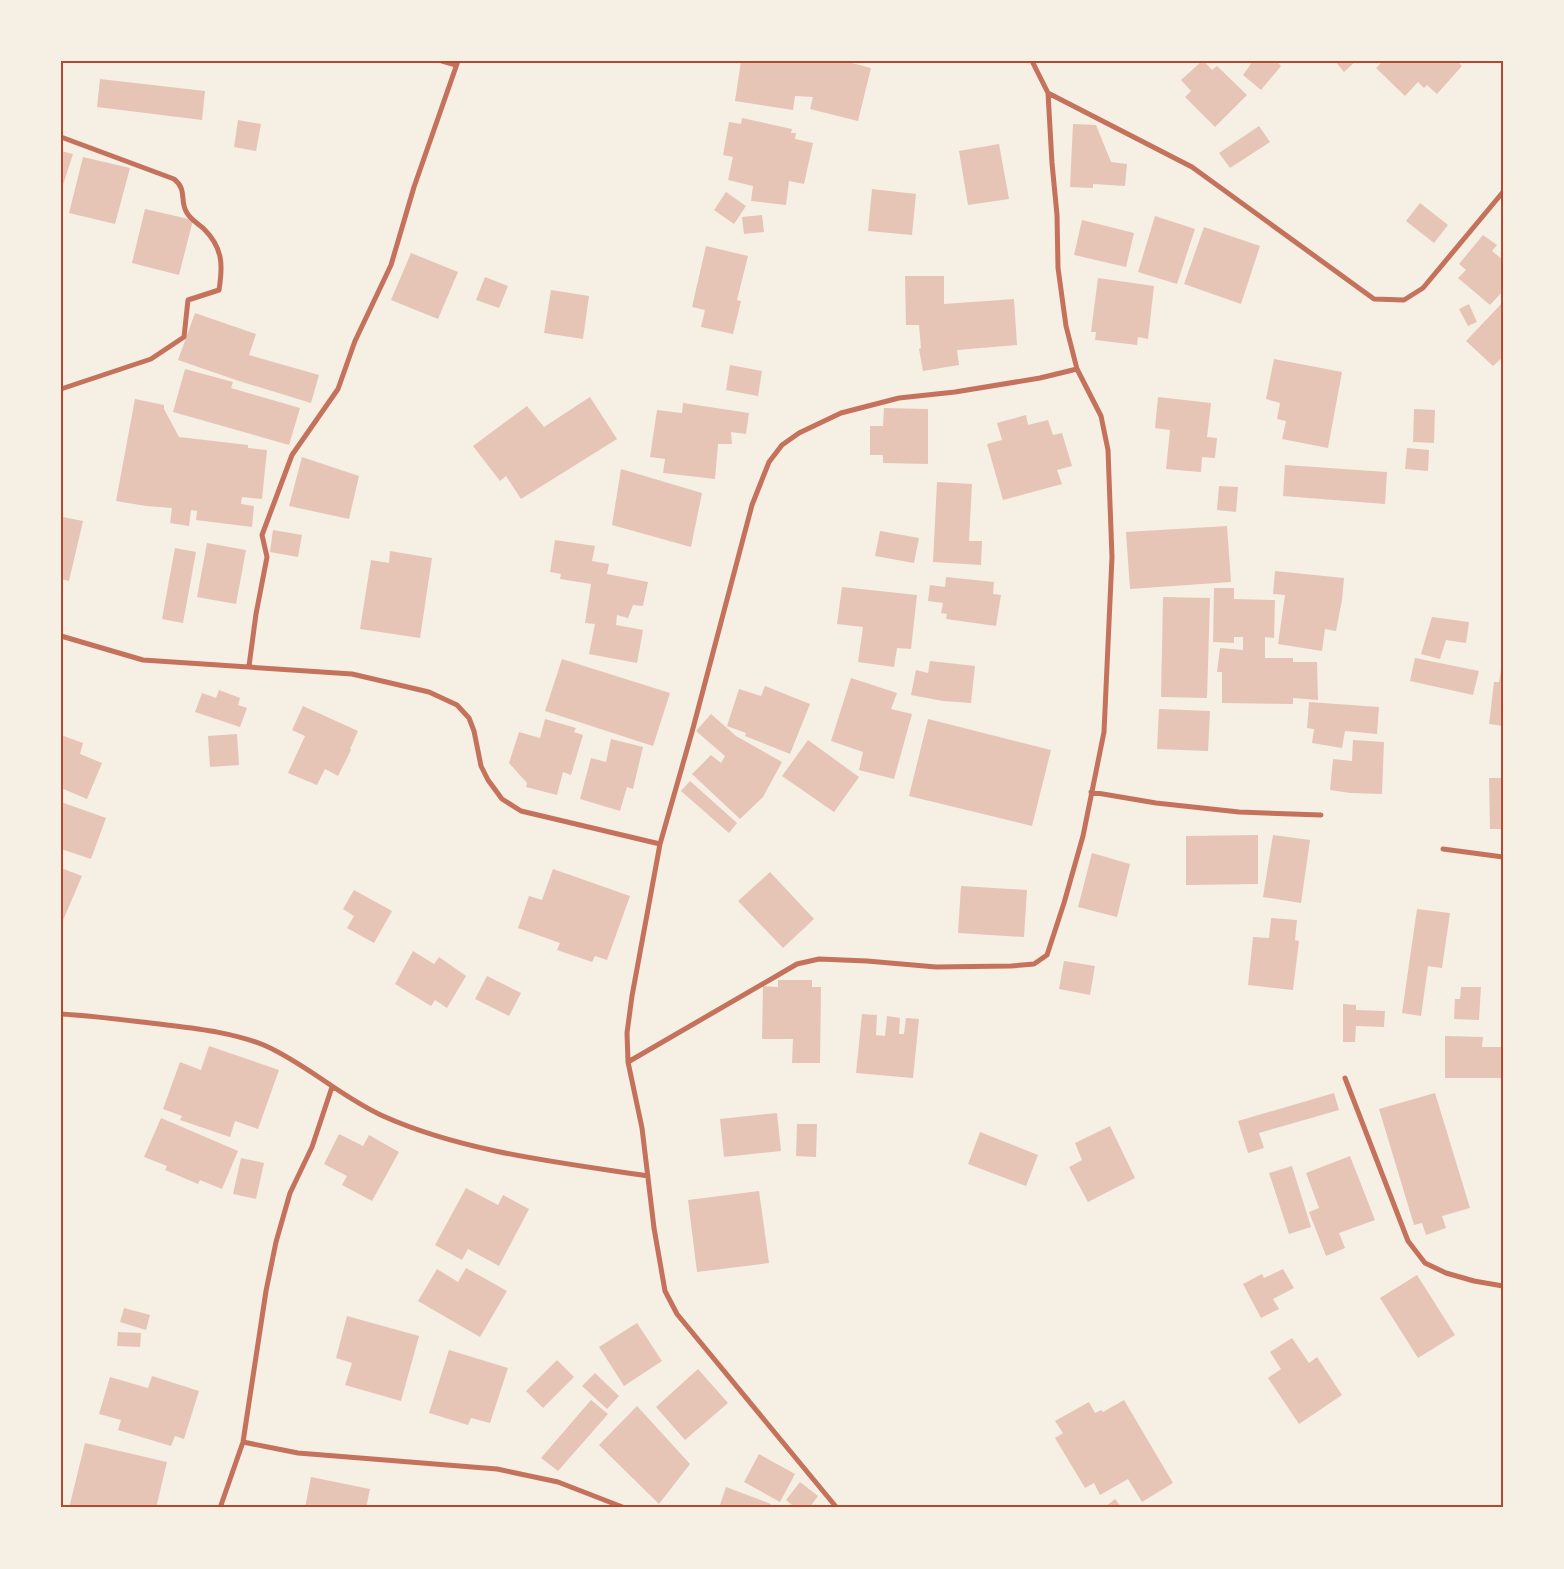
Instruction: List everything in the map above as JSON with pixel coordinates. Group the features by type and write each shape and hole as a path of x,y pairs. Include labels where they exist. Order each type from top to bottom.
{"street":[{"path":"249,666 256,614 267,557 262,535 292,455 338,389 356,341 391,265 417,178 457,63 442,61"},
{"path":"628,1062 797,964 820,959 936,967 1011,966 1034,964 1047,955 1083,836 1104,732 1112,557 1108,450 1101,416 1077,369 1066,326 1058,268 1058,215 1052,164 1048,93 1032,61"},
{"path":"1048,93 1192,167 1374,299 1404,300 1423,288 1503,192"},
{"path":"61,137 174,179 181,185 186,212 212,238 219,252 222,269 219,290 188,300 184,337 151,359 61,389"},
{"path":"837,1508 677,1314 665,1291 654,1228 642,1128 628,1062 627,1033 660,844 692,732 752,505 769,462 782,445 799,433 841,413 899,398 964,391 1040,378 1077,369"},
{"path":"61,636 143,660 352,674 429,692 457,705 469,718 474,731 480,766 502,800 521,811 660,844"},
{"path":"1091,792 1156,803 1239,812 1321,815"},
{"path":"1443,849 1503,857"},
{"path":"61,1014 96,1016 232,1036 266,1046 299,1064 332,1088 383,1116 446,1139 550,1162 648,1176"},
{"path":"1345,1078 1408,1241 1425,1262 1446,1273 1474,1281 1503,1286"},
{"path":"220,1508 244,1442 266,1291 276,1242 290,1193 312,1147 332,1088"},
{"path":"244,1442 298,1453 497,1469 558,1482 625,1508"}],"building":[{"path":"741,61 852,61 852,63 871,68 858,121 810,109 813,97 795,96 793,110 735,101"},
{"path":"1202,61 1212,70 1217,66 1247,95 1215,127 1185,97 1191,91 1181,80"},
{"path":"1253,61 1276,61 1281,66 1261,90 1243,75"},
{"path":"1335,61 1356,61 1344,72"},
{"path":"1383,61 1457,61 1462,66 1437,94 1427,85 1424,88 1418,82 1405,96 1376,68"},
{"path":"100,79 205,91 202,120 97,107"},
{"path":"742,118 792,129 791,133 796,133 795,139 813,143 804,184 789,181 786,205 751,201 753,186 728,180 733,157 723,155 729,122 741,124"},
{"path":"238,120 261,124 256,151 234,147"},
{"path":"1073,124 1096,125 1111,162 1127,164 1125,186 1093,184 1093,188 1070,187"},
{"path":"1259,126 1270,142 1230,168 1219,153"},
{"path":"999,144 1009,199 968,205 959,151"},
{"path":"61,151 73,154 62,188 61,188"},
{"path":"83,157 130,168 115,224 69,213"},
{"path":"872,189 916,194 912,235 868,231"},
{"path":"726,192 746,206 734,224 714,210"},
{"path":"1420,203 1448,225 1434,243 1406,221"},
{"path":"145,209 193,220 179,275 132,263"},
{"path":"762,215 764,232 744,234 742,217"},
{"path":"1155,216 1195,229 1177,284 1138,272"},
{"path":"1082,220 1134,233 1126,267 1074,255"},
{"path":"1204,227 1260,246 1241,304 1184,284"},
{"path":"1483,235 1497,245 1492,251 1503,260 1503,291 1490,305 1458,278 1466,270 1459,264"},
{"path":"706,246 748,256 737,300 741,301 733,334 701,327 705,310 692,307"},
{"path":"411,253 458,272 438,319 391,300"},
{"path":"905,276 944,276 944,304 1014,299 1017,345 957,350 959,365 923,371 919,349 921,348 919,325 906,325"},
{"path":"485,277 508,286 499,308 476,300"},
{"path":"1098,278 1154,286 1148,339 1138,337 1137,345 1095,340 1096,332 1091,332"},
{"path":"551,290 589,296 583,339 544,333"},
{"path":"1503,302 1503,357 1493,366 1466,341"},
{"path":"1469,304 1477,322 1468,326 1459,309"},
{"path":"195,313 256,334 249,355 319,375 311,403 178,360"},
{"path":"1274,359 1342,372 1328,448 1282,439 1286,421 1277,419 1280,403 1266,399"},
{"path":"730,365 762,371 758,396 726,390"},
{"path":"185,369 233,382 231,388 300,408 289,445 173,412"},
{"path":"590,397 617,439 521,499 506,476 500,481 473,446 527,406 544,427"},
{"path":"1158,397 1211,403 1207,437 1217,438 1215,458 1202,457 1201,472 1166,469 1170,430 1155,428"},
{"path":"135,399 164,405 164,409 179,437 248,445 248,448 267,450 262,499 242,497 241,504 254,506 252,527 196,520 197,511 191,510 189,526 170,523 172,508 116,501"},
{"path":"683,403 749,413 746,434 731,432 732,444 718,444 715,479 663,473 665,459 650,457 657,410 682,413"},
{"path":"884,408 928,409 928,464 883,463 883,455 870,455 870,426 883,426"},
{"path":"1414,409 1435,410 1434,443 1413,442"},
{"path":"1026,415 1028,425 1048,420 1053,435 1062,433 1072,466 1057,470 1062,484 1003,500 987,444 1002,440 997,423"},
{"path":"1407,448 1429,450 1428,471 1405,469"},
{"path":"302,457 359,476 349,519 289,506"},
{"path":"1285,465 1387,472 1385,504 1283,496"},
{"path":"621,469 702,493 691,547 612,525"},
{"path":"937,482 972,484 969,541 982,541 981,565 933,562"},
{"path":"1219,486 1238,487 1236,512 1217,510"},
{"path":"63,517 83,521 69,581 61,579 61,524"},
{"path":"1227,526 1231,582 1130,589 1126,532"},
{"path":"273,530 302,535 298,557 270,552"},
{"path":"880,531 919,538 914,563 875,556"},
{"path":"555,540 595,546 592,561 609,564 607,574 648,582 643,606 633,605 628,618 617,615 616,625 643,630 637,663 589,654 595,624 585,623 591,584 560,579 561,574 550,572"},
{"path":"207,543 246,550 236,604 197,597"},
{"path":"175,548 196,552 183,623 162,619"},
{"path":"390,551 432,558 420,638 360,629 371,560 389,563"},
{"path":"1275,571 1344,578 1336,631 1325,629 1322,651 1278,644 1285,595 1273,594"},
{"path":"946,577 994,582 993,594 1001,595 996,626 946,619 947,614 941,613 943,603 928,601 930,585 945,587"},
{"path":"842,587 917,595 911,649 897,648 894,667 858,662 863,627 837,624"},
{"path":"1214,588 1234,588 1234,599 1275,600 1274,638 1265,637 1265,658 1293,658 1293,662 1317,662 1318,700 1293,698 1293,704 1222,703 1222,672 1217,672 1220,648 1243,650 1243,637 1234,637 1234,643 1213,642"},
{"path":"1163,597 1210,598 1207,698 1161,697"},
{"path":"1432,617 1469,622 1466,643 1446,640 1440,659 1421,654"},
{"path":"1415,658 1479,671 1473,695 1410,681"},
{"path":"562,659 670,693 653,746 545,711"},
{"path":"930,661 975,666 971,703 943,701 911,695 916,670 928,673"},
{"path":"1502,664 1503,726 1489,724 1494,682 1499,682"},
{"path":"851,678 897,693 891,709 912,714 894,779 859,770 863,752 831,741"},
{"path":"765,686 810,704 790,754 745,736 746,733 727,726 739,689 761,696"},
{"path":"219,690 240,698 238,705 247,708 240,727 195,712 202,693 216,698"},
{"path":"1309,702 1379,707 1377,734 1345,731 1342,748 1312,743 1314,729 1307,728"},
{"path":"303,706 358,731 338,776 325,769 317,785 288,773 305,736 292,730"},
{"path":"1159,709 1210,711 1208,751 1157,749"},
{"path":"711,714 736,736 782,762 763,797 740,819 692,774 711,755 721,763 725,756 696,731"},
{"path":"545,719 576,728 574,732 583,735 571,775 563,772 557,795 526,787 527,783 509,763 519,732 540,738"},
{"path":"928,719 1051,750 1032,826 909,796"},
{"path":"237,734 239,765 210,767 208,736"},
{"path":"61,735 83,743 80,754 102,763 87,799 61,788"},
{"path":"611,739 643,747 633,789 627,787 620,811 580,799 591,758 606,762"},
{"path":"808,740 859,777 834,812 782,776"},
{"path":"1353,740 1384,742 1382,794 1330,790 1333,759 1352,761"},
{"path":"1489,778 1503,778 1503,829 1490,829"},
{"path":"690,781 737,823 729,833 681,791"},
{"path":"61,802 106,818 91,859 61,849"},
{"path":"1258,835 1258,884 1186,885 1186,836"},
{"path":"1273,835 1310,840 1301,903 1263,897"},
{"path":"1092,853 1130,864 1117,917 1078,907"},
{"path":"61,868 82,876 61,925"},
{"path":"553,869 630,896 607,960 595,956 592,962 557,950 560,943 518,928 529,896 542,900"},
{"path":"770,872 814,919 783,948 738,901"},
{"path":"961,886 1027,890 1024,937 958,933"},
{"path":"354,890 392,911 374,943 347,928 354,916 343,909"},
{"path":"1417,909 1450,913 1442,968 1428,966 1421,1016 1402,1013"},
{"path":"1271,918 1297,920 1295,940 1299,941 1293,990 1248,985 1253,937 1269,938"},
{"path":"413,951 434,964 439,957 466,976 447,1008 435,1000 431,1006 395,984"},
{"path":"1064,961 1095,966 1090,995 1059,989"},
{"path":"487,976 521,993 509,1016 475,999"},
{"path":"778,980 812,980 812,987 821,987 820,1063 792,1063 793,1039 762,1039 763,986 778,987"},
{"path":"1461,987 1481,987 1479,1020 1454,1019 1455,999 1460,999"},
{"path":"1343,1004 1356,1005 1356,1010 1385,1011 1384,1027 1356,1026 1355,1042 1343,1042"},
{"path":"862,1014 877,1015 876,1035 885,1036 887,1016 900,1018 899,1034 904,1034 906,1018 919,1019 913,1078 856,1073"},
{"path":"1445,1036 1483,1037 1482,1047 1503,1047 1503,1078 1445,1078"},
{"path":"209,1046 279,1070 258,1129 235,1121 230,1137 180,1120 182,1116 163,1109 180,1062 201,1070"},
{"path":"1334,1093 1339,1110 1259,1133 1264,1148 1248,1153 1238,1121"},
{"path":"1435,1093 1470,1208 1442,1216 1446,1228 1426,1235 1422,1223 1414,1225 1379,1109"},
{"path":"777,1113 781,1151 724,1157 720,1119"},
{"path":"161,1118 238,1151 222,1189 200,1180 198,1184 165,1170 167,1166 144,1157"},
{"path":"797,1124 817,1124 816,1157 796,1156"},
{"path":"1110,1126 1135,1178 1088,1202 1069,1167 1082,1160 1075,1143"},
{"path":"980,1132 1038,1155 1026,1186 968,1164"},
{"path":"339,1134 363,1146 369,1135 399,1152 372,1201 342,1185 347,1176 324,1164"},
{"path":"1350,1156 1375,1220 1339,1233 1345,1248 1326,1256 1309,1212 1319,1208 1306,1173"},
{"path":"241,1158 264,1163 256,1199 233,1194"},
{"path":"1292,1166 1311,1227 1289,1234 1269,1173"},
{"path":"466,1188 498,1205 503,1195 529,1209 499,1266 468,1249 462,1260 435,1245"},
{"path":"759,1191 769,1263 697,1272 688,1200"},
{"path":"466,1268 507,1291 480,1337 418,1301 437,1269 458,1282"},
{"path":"1283,1269 1294,1288 1273,1299 1279,1309 1261,1318 1243,1284 1262,1274 1264,1278"},
{"path":"1417,1275 1455,1335 1418,1358 1380,1298"},
{"path":"124,1308 150,1315 146,1330 120,1322"},
{"path":"347,1316 419,1336 401,1401 345,1385 352,1363 336,1358"},
{"path":"637,1323 662,1361 624,1386 599,1347"},
{"path":"118,1332 141,1333 140,1347 117,1346"},
{"path":"1292,1338 1309,1363 1317,1357 1342,1395 1299,1424 1268,1378 1281,1369 1270,1352"},
{"path":"449,1350 508,1368 490,1423 471,1418 468,1425 429,1413"},
{"path":"557,1360 574,1377 543,1408 526,1391"},
{"path":"698,1369 728,1403 685,1440 656,1407"},
{"path":"595,1373 619,1396 607,1409 582,1386"},
{"path":"152,1376 199,1391 184,1439 175,1436 171,1446 118,1430 121,1420 99,1414 110,1377 148,1388"},
{"path":"591,1400 608,1414 558,1471 541,1458"},
{"path":"1124,1400 1173,1483 1142,1502 1128,1479 1100,1495 1094,1483 1085,1488 1055,1438 1063,1433 1055,1421 1089,1402 1095,1413 1101,1410 1103,1412"},
{"path":"637,1406 690,1464 659,1504 599,1445"},
{"path":"85,1443 167,1462 156,1508 69,1508"},
{"path":"759,1454 795,1474 780,1502 744,1482"},
{"path":"311,1477 370,1489 366,1508 305,1508"},
{"path":"800,1482 818,1496 809,1508 796,1508 786,1500"},
{"path":"726,1487 771,1504 769,1508 719,1508"},
{"path":"1115,1499 1122,1508 1104,1508"}]}
